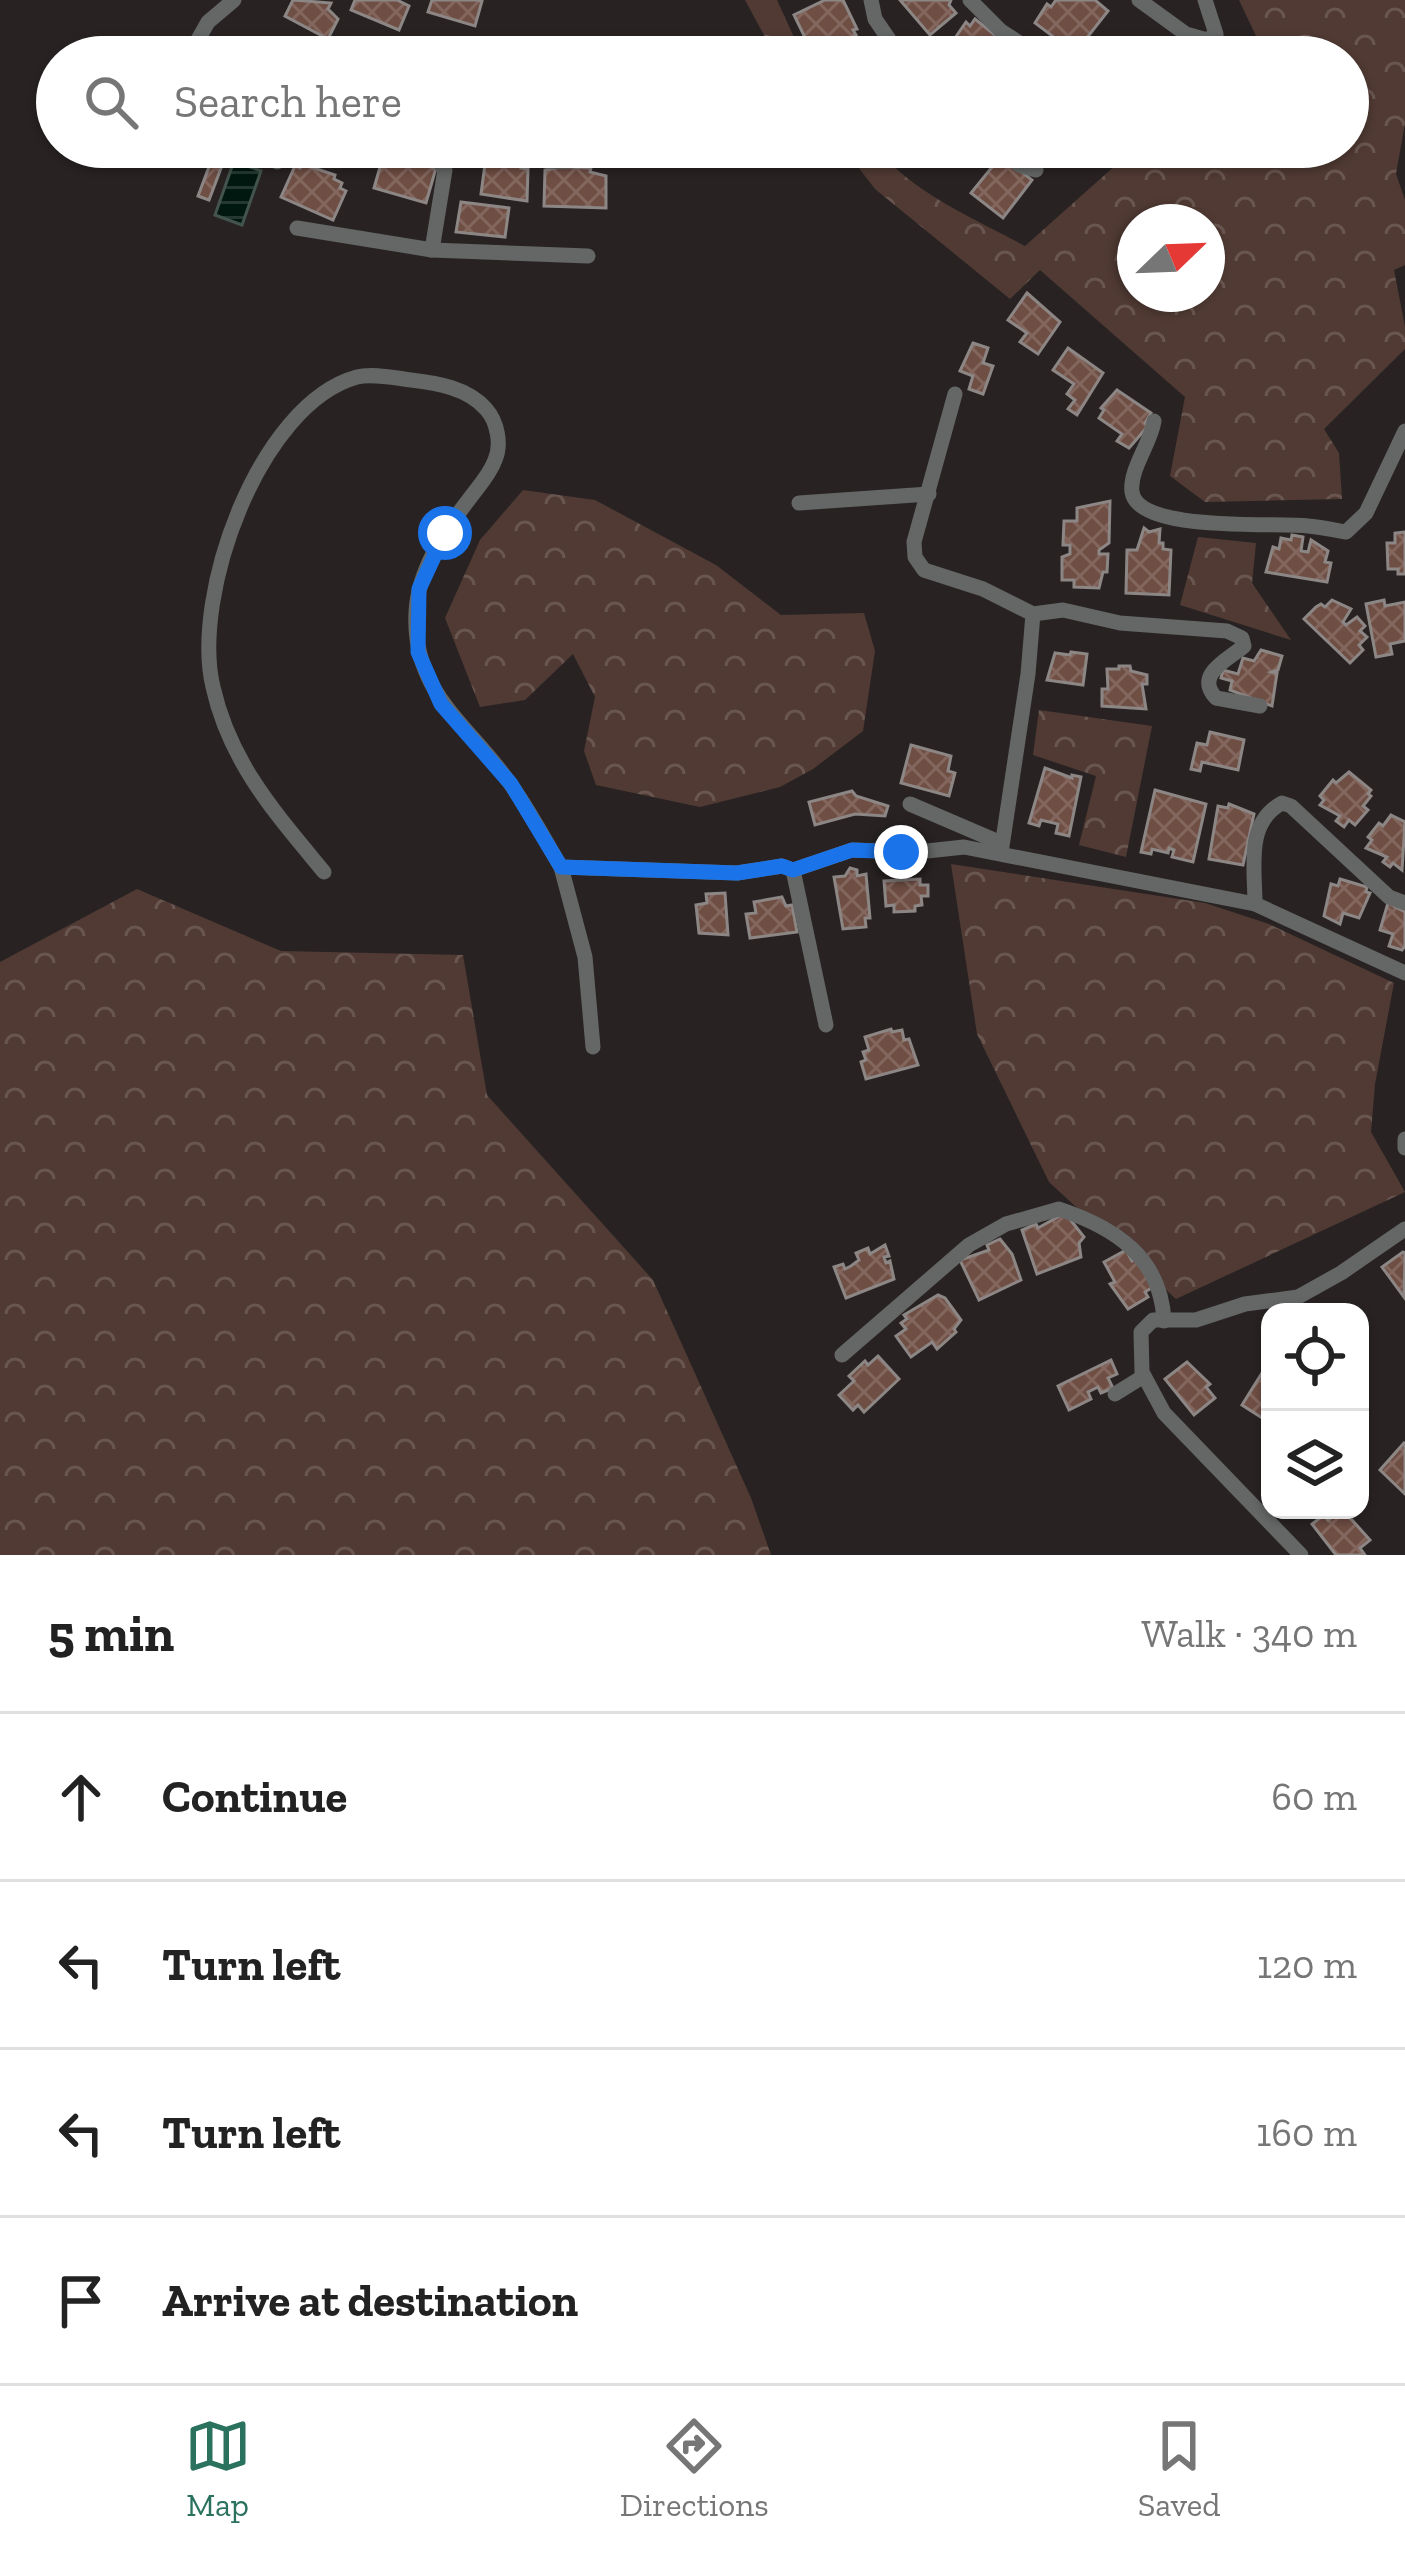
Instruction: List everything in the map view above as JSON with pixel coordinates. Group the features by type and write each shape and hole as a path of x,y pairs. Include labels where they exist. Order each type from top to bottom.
{"street":[{"path":"198,36 234,0"},
{"path":"871,0 875,19 887,36"},
{"path":"970,0 1007,36"},
{"path":"1139,0 1193,36"},
{"path":"1205,0 1213,36"},
{"path":"432,250 443,168"},
{"path":"1029,168 1036,170"},
{"path":"297,227 432,250 588,256"},
{"path":"324,872 256,790 232,748 208,660 220,557 283,434 311,402 361,376 415,380 459,390 490,415 498,437 496,460 429,563 419,589 418,652 441,704 511,784 561,867 585,957 593,1046"},
{"path":"955,394 914,542 918,564 1033,614 1063,610 1120,622 1227,631 1242,638 1244,646 1213,670 1207,686 1210,693 1260,706"},
{"path":"1154,421 1131,485 1133,498 1146,512 1190,521 1346,532 1366,513 1405,431"},
{"path":"799,502 929,494"},
{"path":"1001,848 1033,614"},
{"path":"1255,904 1255,836 1265,814 1282,803 1291,806 1389,897 1405,903"},
{"path":"910,804 1001,848"},
{"path":"561,867 737,873 782,866 793,870 852,850 1001,848 1255,904 1405,974"},
{"path":"793,870 826,1025"},
{"path":"842,1355 969,1245 1006,1224 1059,1209 1130,1245 1159,1281 1164,1321"},
{"path":"1301,1555 1178,1430 1144,1376 1141,1332 1153,1320 1196,1321 1245,1304 1298,1297 1341,1274 1405,1229"},
{"path":"1115,1394 1144,1376"}],"green space":[{"path":"745,0 777,0 793,36 765,36"},
{"path":"1239,0 1405,0 1405,123 1396,174 1405,200 1405,265 1394,270 1405,349 1324,429 1339,453 1342,499 1205,502 1170,476 1185,397 1040,270 1010,299 875,189 859,168 896,168 1025,246 1112,168 1369,168 1369,36 1256,36"},
{"path":"523,490 595,500 716,565 781,615 864,613 875,651 863,731 780,787 700,807 596,785 584,751 595,697 573,654 525,700 480,707 445,618 480,540"},
{"path":"1198,537 1256,543 1252,583 1291,640 1180,605"},
{"path":"1039,710 1152,726 1126,857 1079,845 1096,776 1033,755"},
{"path":"951,864 1205,903 1269,924 1394,983 1371,1132 1405,1192 1176,1299 1049,1182 977,1034"},
{"path":"137,889 281,951 463,955 487,1095 653,1280 751,1498 771,1555 0,1555 0,962"}],"shaded area":[{"path":"232,168 261,171 242,225 215,215"}],"building":[{"path":"293,0 331,3 328,9 338,19 330,36 322,36 285,16"},
{"path":"355,0 397,0 409,6 399,30 351,10"},
{"path":"432,0 482,1 475,26 428,12"},
{"path":"825,0 843,0 856,35 804,36 794,15"},
{"path":"900,0 951,0 949,5 956,13 930,35"},
{"path":"1056,0 1095,0 1108,11 1088,36 1052,36 1035,23 1047,4 1051,7"},
{"path":"975,19 996,36 956,36 966,22 970,26"},
{"path":"209,168 221,168 209,200 198,196"},
{"path":"294,168 335,175 346,191 333,220 281,197"},
{"path":"380,168 436,168 426,203 374,188"},
{"path":"484,168 528,169 527,201 481,194"},
{"path":"591,168 590,172 606,176 606,208 544,206 545,170"},
{"path":"991,168 1016,168 1032,180 1003,218 971,193"},
{"path":"461,202 509,208 505,237 456,232"},
{"path":"1027,293 1060,322 1038,354 1020,342 1027,333 1008,320"},
{"path":"973,343 988,348 983,363 993,366 983,394 969,389 973,376 960,371"},
{"path":"1068,348 1103,373 1077,415 1068,409 1075,400 1067,394 1074,384 1053,370"},
{"path":"1117,390 1151,413 1148,426 1129,448 1117,441 1122,434 1099,418 1101,408"},
{"path":"1110,501 1109,543 1099,550 1099,554 1108,554 1107,572 1099,588 1074,587 1074,580 1062,580 1062,557 1070,554 1070,545 1063,545 1064,521 1077,521 1077,508"},
{"path":"1144,528 1149,532 1160,529 1159,543 1171,550 1169,595 1126,593 1127,550 1137,550"},
{"path":"1405,532 1405,574 1398,574 1398,569 1388,569 1387,543 1395,543 1395,533"},
{"path":"1292,535 1303,537 1301,551 1308,552 1311,540 1328,551 1327,582 1266,572 1273,547 1279,549 1281,538 1291,540"},
{"path":"1332,600 1351,609 1343,622 1346,625 1357,617 1365,626 1360,631 1367,637 1359,645 1363,650 1350,663 1304,619"},
{"path":"1384,600 1385,606 1405,602 1405,641 1390,644 1392,654 1376,657 1366,604"},
{"path":"1261,650 1282,656 1278,670 1272,672 1277,673 1272,706 1230,690 1232,681 1221,678 1223,670 1238,674 1243,658 1254,661"},
{"path":"1055,653 1087,654 1083,685 1047,680"},
{"path":"1119,666 1147,675 1147,684 1142,684 1146,709 1102,706 1102,689 1108,689 1107,669"},
{"path":"1210,732 1244,740 1238,770 1202,762 1200,771 1191,769 1197,743 1207,745"},
{"path":"911,745 951,756 948,771 955,773 949,796 901,783"},
{"path":"1045,768 1081,777 1069,836 1056,833 1058,824 1029,823"},
{"path":"1349,772 1371,790 1371,796 1363,806 1368,810 1355,825 1349,820 1344,827 1336,821 1340,816 1320,805 1324,800 1320,796 1333,780 1336,783"},
{"path":"1155,790 1206,804 1193,862 1172,857 1174,850 1169,848 1168,853 1141,852"},
{"path":"852,791 888,806 885,816 855,814 815,825 809,802"},
{"path":"1229,804 1254,814 1243,865 1209,859 1218,806 1228,808"},
{"path":"1391,815 1405,822 1402,870 1393,863 1390,867 1383,862 1387,857 1366,848 1372,840 1368,837"},
{"path":"850,868 857,870 857,876 866,874 870,918 865,918 866,927 843,929 834,877 845,876"},
{"path":"920,879 920,885 928,885 928,896 921,896 922,905 915,906 915,911 894,912 894,905 886,906 884,881"},
{"path":"1340,879 1367,887 1370,893 1359,918 1343,913 1340,924 1324,916 1331,884 1338,886"},
{"path":"725,893 728,935 699,933 696,905 707,903 706,894"},
{"path":"782,897 786,906 792,905 797,932 750,938 746,914 756,913 754,902"},
{"path":"1388,903 1405,912 1402,950 1389,946 1393,934 1380,930"},
{"path":"902,1030 904,1040 909,1039 918,1065 866,1079 861,1062 866,1060 863,1052 869,1050 865,1037"},
{"path":"1065,1213 1084,1237 1079,1243 1081,1257 1037,1274 1022,1230 1036,1224 1038,1228"},
{"path":"1000,1239 1012,1254 1021,1280 979,1300 960,1260 989,1250 987,1245"},
{"path":"885,1245 889,1256 884,1257 886,1263 890,1261 894,1279 846,1298 834,1267 843,1264 845,1269 859,1260 856,1253 868,1248 870,1254"},
{"path":"1126,1250 1132,1261 1137,1258 1153,1287 1145,1292 1148,1297 1128,1309 1110,1284 1115,1282 1104,1262"},
{"path":"1405,1253 1404,1297 1382,1267"},
{"path":"938,1295 961,1320 956,1332 937,1349 932,1342 911,1357 896,1336 906,1329 901,1323 907,1319 904,1315"},
{"path":"878,1356 899,1379 864,1412 858,1405 853,1410 839,1395 854,1381 849,1376"},
{"path":"1111,1360 1117,1374 1108,1378 1113,1388 1088,1392 1091,1399 1069,1410 1058,1386"},
{"path":"1187,1362 1210,1384 1206,1387 1215,1398 1194,1415 1165,1379"},
{"path":"1261,1375 1261,1417 1242,1405"},
{"path":"1405,1444 1405,1494 1380,1470"},
{"path":"1351,1519 1370,1540 1360,1548 1365,1555 1336,1555 1312,1524"}],"route":[{"path":"445,533 419,589 418,652 441,704 511,784 561,867 737,873 782,866 793,870 852,850 901,852"}]}
